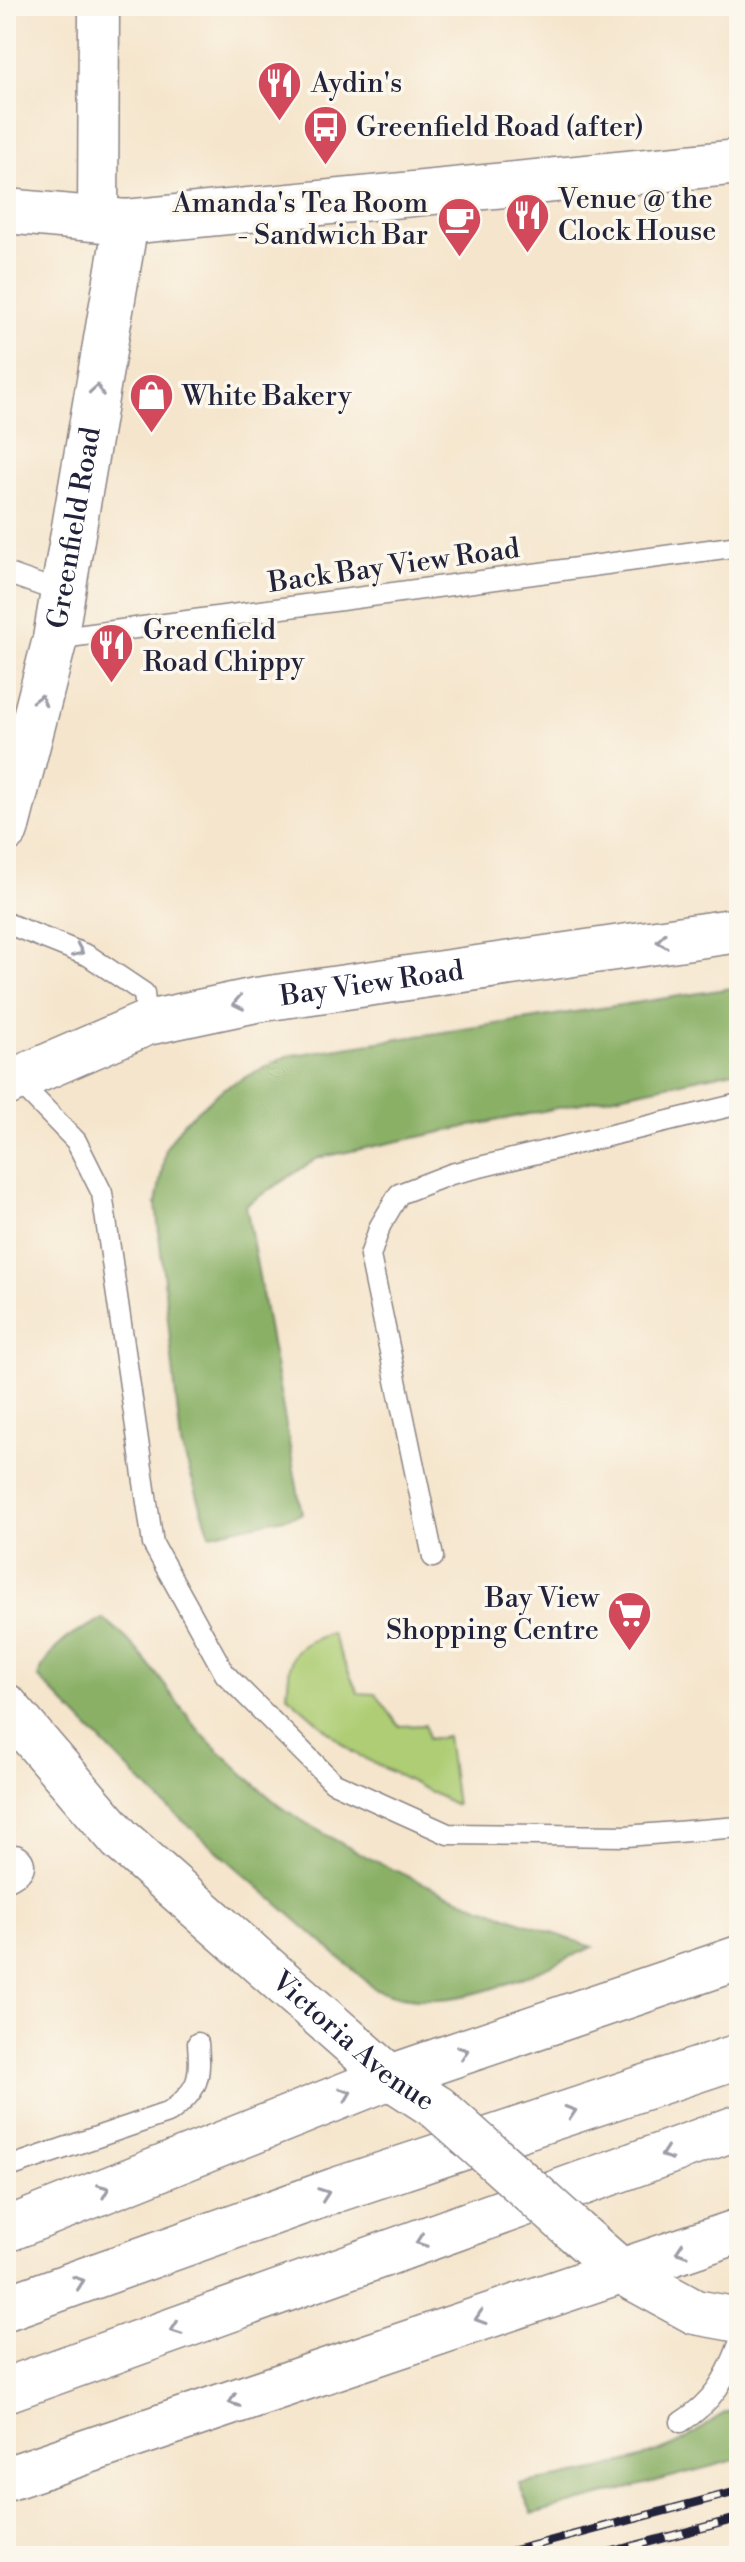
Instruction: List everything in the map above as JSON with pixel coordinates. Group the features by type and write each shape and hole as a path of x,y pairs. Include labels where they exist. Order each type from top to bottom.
{"main road":[{"path":"6,211 112,221 739,162"},
{"name":"Greenfield Road","path":"6,830 55,639 112,221"},
{"name":"Bay View Road","path":"9,1073 147,1023 256,1000 422,973 739,930"},
{"name":"Victoria Avenue","path":"6,1706 120,1839 390,2077 438,2108 622,2272 695,2312 739,2320"},
{"path":"6,2230 390,2077 739,1958"},
{"path":"6,2308 336,2190 739,2056"},
{"path":"6,2390 739,2127"},
{"path":"6,2479 739,2231"}],"street":[{"path":"99,6 112,221"}],"lane":[{"name":"Back Bay View Road","path":"55,639 739,546"},
{"path":"6,573 63,593"},
{"path":"6,923 89,956 144,993 147,1023"},
{"path":"9,1073 76,1141 102,1193 153,1544 225,1674 333,1782 448,1834 626,1836 739,1827"},
{"path":"433,1557 370,1256 380,1226 399,1194 451,1174 739,1104"},
{"path":"6,2168 170,2112 192,2095 201,2073 198,2043"},
{"path":"681,2422 707,2406 729,2372 739,2344"}],"green space":[{"path":"739,987 739,1070 318,1158 246,1205 302,1514 210,1534 181,1445 156,1204 166,1148 184,1122 224,1088 287,1056"},
{"path":"103,1619 136,1648 204,1736 288,1811 333,1839 405,1875 593,1947 514,1981 458,1997 401,1997 374,1988 157,1798 38,1677 56,1648 82,1629"},
{"path":"331,1633 358,1693 376,1694 399,1726 425,1725 428,1739 447,1736 456,1805 352,1752 287,1695 294,1654 307,1643"},
{"path":"739,2408 739,2459 532,2514 519,2484 598,2469 656,2453"}],"railway":[{"path":"494,2556 739,2491"},
{"path":"596,2556 739,2518"}],"place":[{"name":"Aydin's","path":"280,122"},
{"name":"Greenfield Road (after)","path":"325,166"},
{"name":"Venue @ the Clock House","path":"527,254"},
{"name":"Amanda's Tea Room - Sandwich Bar","path":"459,258"},
{"name":"White Bakery","path":"151,435"},
{"name":"Greenfield Road Chippy","path":"112,685"},
{"name":"Bay View Shopping Centre","path":"630,1653"}]}
